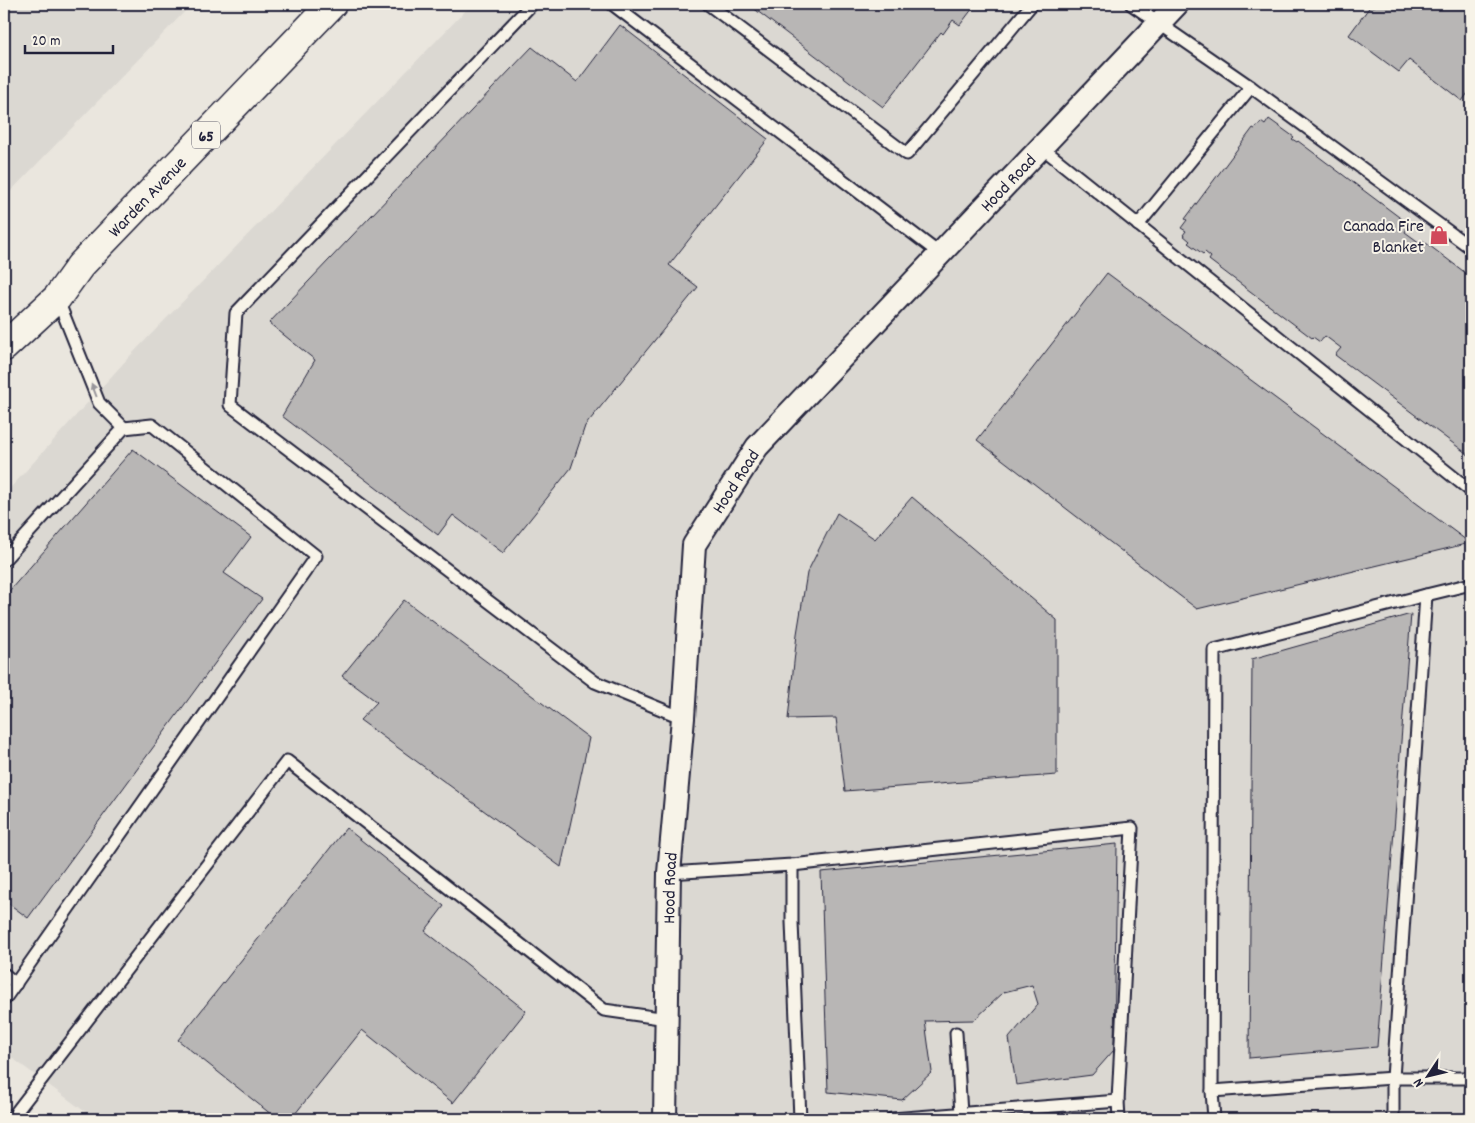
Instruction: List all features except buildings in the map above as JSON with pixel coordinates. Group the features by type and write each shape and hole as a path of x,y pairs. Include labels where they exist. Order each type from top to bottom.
{"main road":[{"name":"Warden Avenue","path":"4,347 58,298 80,266 332,4"}],"street":[{"name":"Hood Road","path":"665,1119 669,873 683,718 694,545 757,447 1177,4"}],"lane":[{"path":"532,4 236,313 230,405 595,682 683,718"},
{"path":"612,4 940,254"},
{"path":"708,4 907,154 1032,4"},
{"path":"1132,4 1251,87 1471,248"},
{"path":"1138,225 1251,87"},
{"path":"1041,147 1471,490"},
{"path":"58,298 99,403 124,428"},
{"path":"4,560 124,428 152,425 316,556 4,1000"},
{"path":"1214,1119 1212,1090 1214,650 1471,584"},
{"path":"1393,1119 1393,1078 1426,596"},
{"path":"11,1119 287,761 604,1010 667,1019"},
{"path":"669,873 792,865 1132,828 1118,1101 1119,1119"},
{"path":"792,865 792,922 800,1119"},
{"path":"4,974 16,984"},
{"path":"956,1033 962,1114"},
{"path":"1212,1090 1393,1078 1471,1078"},
{"path":"892,1119 1118,1101"}],"shaded area":[{"path":"4,4 192,4 4,198"},
{"path":"472,4 1471,4 1471,1119 95,1119 4,1052 4,495 129,357"}],"place":[{"name":"Canada Fire Blanket","path":"1439,235"}]}
